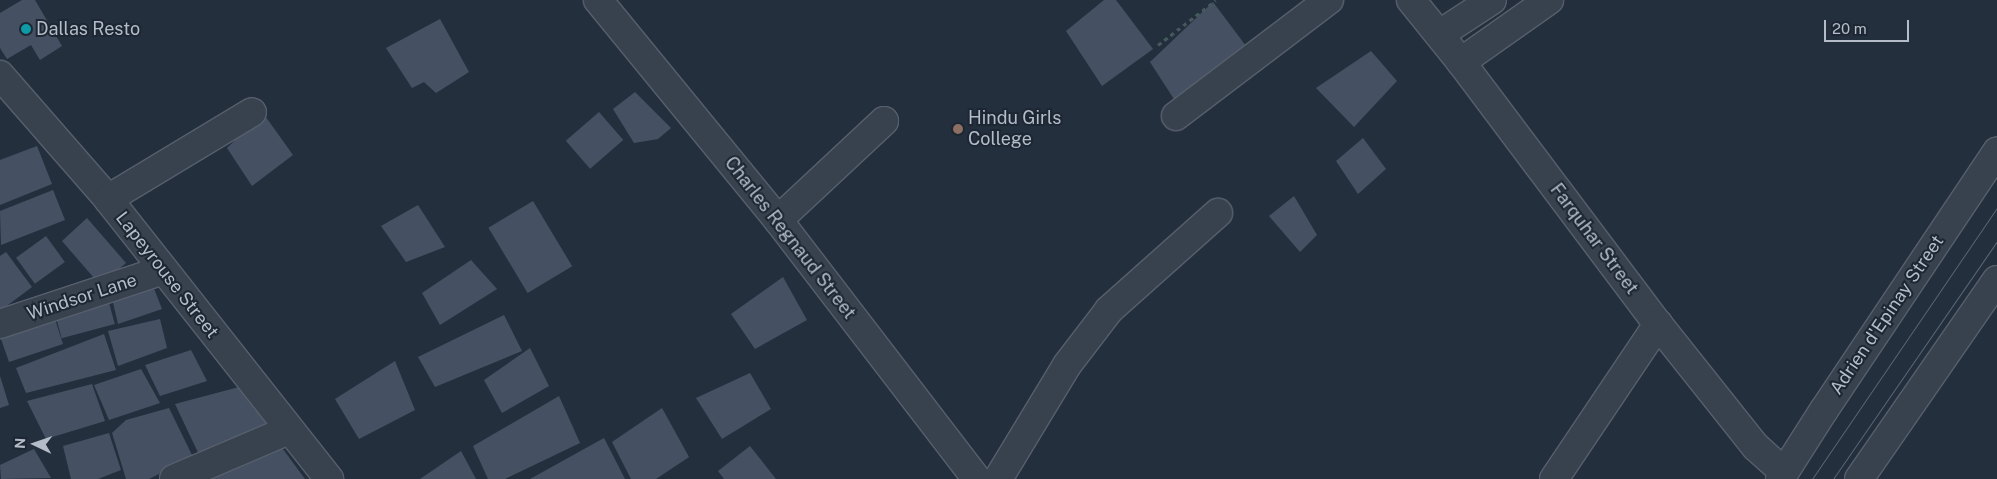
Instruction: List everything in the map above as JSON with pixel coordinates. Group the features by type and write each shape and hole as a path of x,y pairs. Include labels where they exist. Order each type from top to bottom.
{"street":[{"name":"Charles Regnaud Street","path":"598,0 778,220 977,479"},
{"path":"1176,116 1329,0"},
{"name":"Farquhar Street","path":"1411,0 1440,34 1658,324 1756,447 1782,476"},
{"path":"1440,34 1492,0"},
{"path":"1461,62 1549,0"},
{"name":"Lapeyrouse Street","path":"0,75 108,199 329,479"},
{"path":"108,199 252,112"},
{"path":"778,220 884,121"},
{"name":"Adrien d'Epinay Street","path":"1782,476 1997,152"},
{"path":"998,479 1067,365 1109,310 1218,213"},
{"name":"Windsor Lane","path":"0,324 163,270"},
{"path":"1859,479 1997,280"},
{"path":"1554,479 1658,324"},
{"path":"174,479 290,430"}],"path":[{"path":"1158,46 1216,0"}],"building":[{"name":"Dallas Resto","path":"22,0 35,0 62,46 40,60 31,45 7,59 0,48 0,13"},
{"path":"1104,0 1116,0 1153,49 1102,86 1066,31"},
{"path":"1213,2 1249,50 1179,107 1150,62"},
{"path":"440,19 469,72 436,93 424,82 412,88 386,48"},
{"path":"1371,51 1397,81 1354,127 1316,88"},
{"path":"635,92 671,128 658,139 634,143 613,109"},
{"path":"599,112 623,140 590,169 566,141"},
{"path":"263,113 293,155 252,186 227,148"},
{"path":"1363,138 1386,169 1358,194 1336,161"},
{"path":"37,146 52,184 0,205 0,160"},
{"path":"53,190 65,220 1,245 0,211"},
{"path":"1294,196 1317,235 1300,252 1269,216"},
{"path":"533,201 572,266 528,293 488,228"},
{"path":"418,205 445,247 406,262 381,226"},
{"path":"87,218 126,263 118,270 94,278 62,241"},
{"path":"46,236 65,262 35,284 16,258"},
{"path":"6,252 32,287 0,311 0,256"},
{"path":"471,260 497,289 440,325 422,293"},
{"path":"783,277 807,320 755,349 731,314"},
{"path":"153,286 162,309 118,324 111,294"},
{"path":"107,295 115,324 62,338 54,309"},
{"path":"53,313 63,344 9,362 0,336"},
{"path":"504,315 522,351 435,387 418,357"},
{"path":"160,319 167,348 118,366 108,331"},
{"path":"104,334 116,370 26,393 16,368"},
{"path":"530,348 549,386 502,413 484,380"},
{"path":"191,350 207,381 160,396 145,365"},
{"path":"395,361 415,410 359,439 335,399"},
{"path":"141,369 160,403 109,420 94,385"},
{"path":"750,373 771,409 722,439 696,398"},
{"path":"0,376 9,405 0,408"},
{"path":"92,384 105,421 46,439 27,401"},
{"path":"239,387 270,428 202,461 175,404"},
{"path":"559,396 580,443 505,479 488,479 473,446"},
{"path":"169,408 193,457 149,479 126,479 112,433 126,420"},
{"path":"662,408 689,457 656,479 631,479 612,442"},
{"path":"109,433 121,470 98,479 71,479 63,446"},
{"path":"604,438 625,479 530,479"},
{"path":"277,441 305,479 212,479 210,473"},
{"path":"750,446 776,479 724,479 718,471"},
{"path":"34,449 51,478 1,479 0,465"},
{"path":"461,451 476,479 420,479"}],"tram line":[{"path":"1812,479 1997,208"},
{"path":"1833,479 1997,241"}],"place":[{"name":"Dallas Resto","path":"26,29"},
{"name":"Hindu Girls College","path":"958,129"}]}
